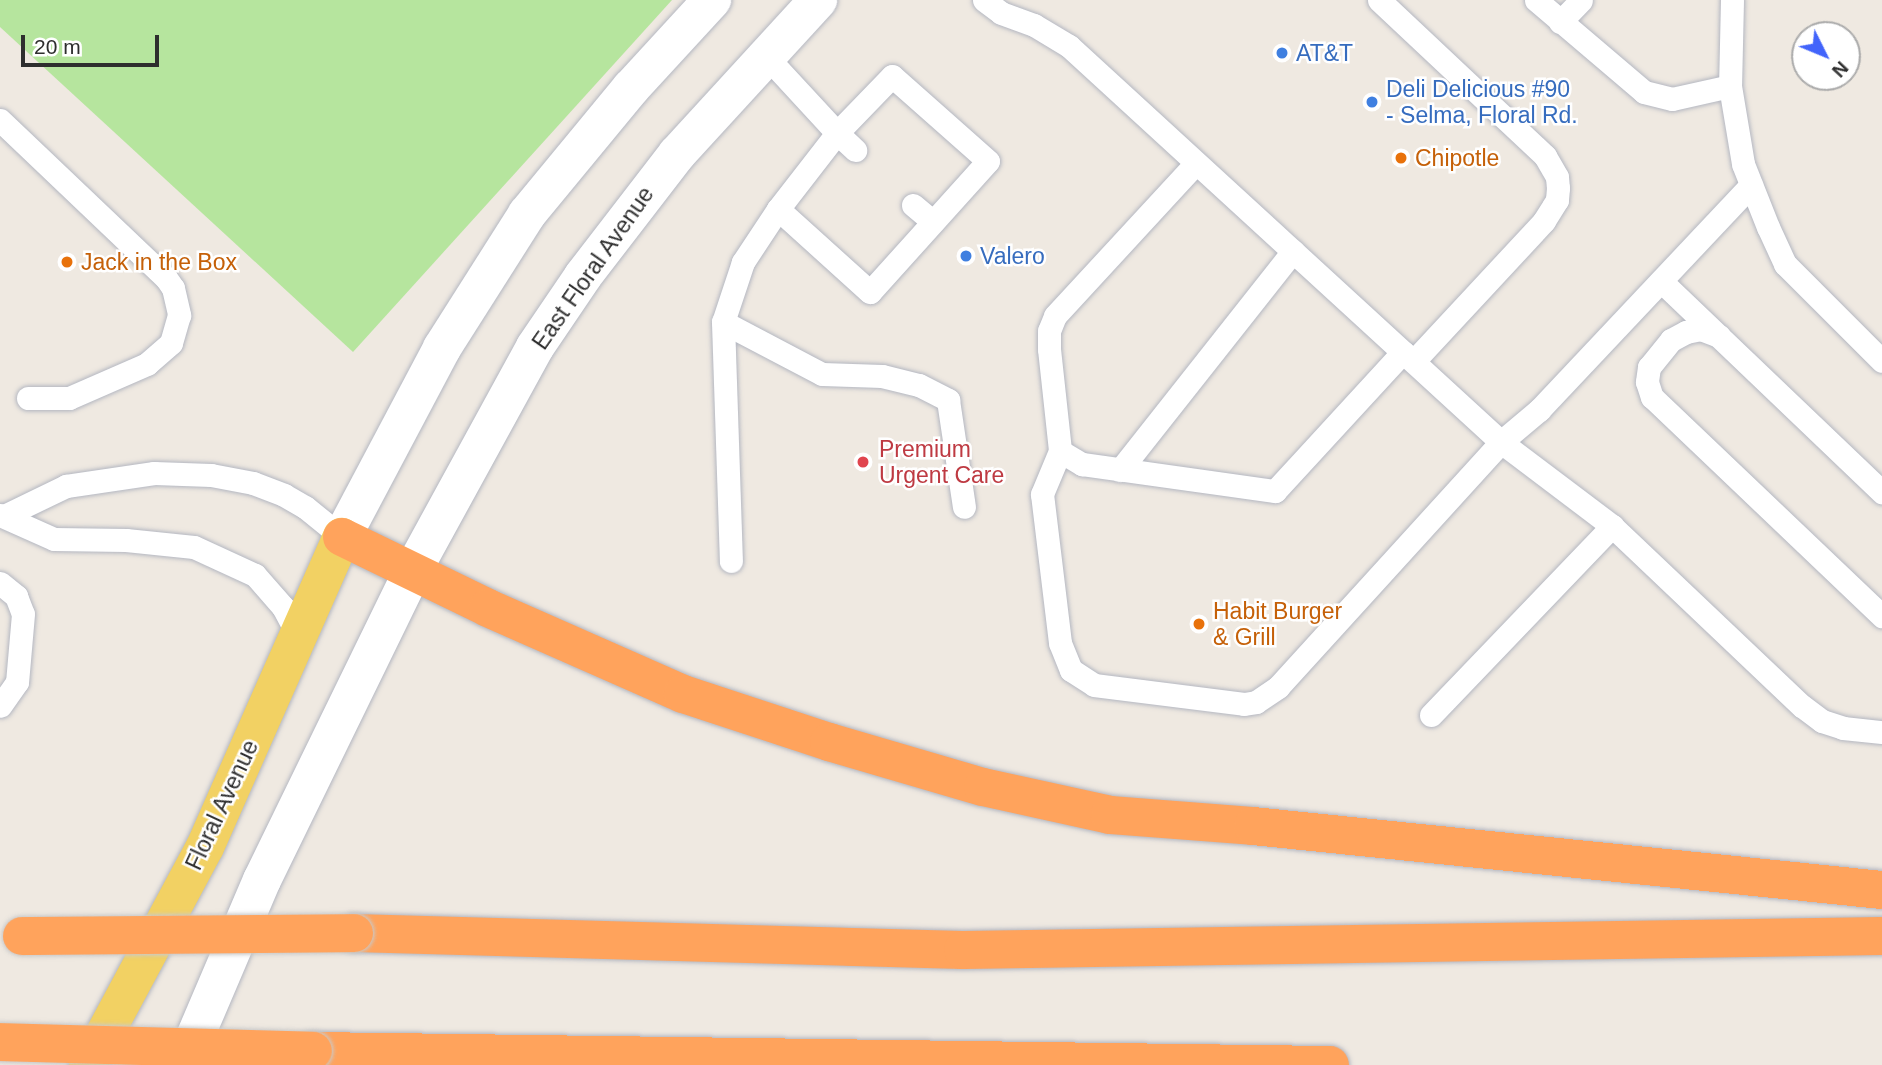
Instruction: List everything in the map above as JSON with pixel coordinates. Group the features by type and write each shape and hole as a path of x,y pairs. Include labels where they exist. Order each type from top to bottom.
{"highway":[{"path":"342,537 488,607 683,694 842,746 1021,796 1110,815 1252,826 1882,890"},
{"path":"11,935 354,933 963,950 1882,936"},
{"path":"0,1042 313,1051 1330,1065"}],"main road":[{"name":"Floral Avenue","path":"88,1065 205,847 342,537"}],"street":[{"path":"342,537 442,348 527,214 631,88 712,0"},
{"name":"East Floral Avenue","path":"413,570 535,347 583,276 677,154 818,0"},
{"path":"183,1065 262,880 413,570"}],"lane":[{"path":"1060,452 1082,464 1275,491 1544,221 1557,200 1558,188 1557,177 1545,156 1380,0"},
{"path":"1536,0 1644,92 1672,99 1730,86"},
{"path":"1560,22 1581,0"},
{"path":"1732,0 1730,86 1743,164 1751,185 1785,264 1882,361"},
{"path":"999,4 1069,46 1501,442 1612,526 1802,706 1822,721 1843,728 1882,732"},
{"path":"766,56 855,150"},
{"path":"731,561 723,322 743,262 778,209 837,133 892,76 988,162 870,292 778,209"},
{"path":"0,120 166,278 173,288 179,315 171,344 147,363 69,398 28,398"},
{"path":"1196,163 1055,316 1049,331 1049,349 1060,452 1042,494 1059,643 1071,670 1094,685 1244,704 1268,696 1293,671 1501,442 1539,410 1751,185"},
{"path":"913,205 933,222"},
{"path":"1120,470 1293,251"},
{"path":"1661,281 1882,492"},
{"path":"723,322 822,374 882,376 919,385 948,400 964,507"},
{"path":"1719,336 1701,329 1686,332 1671,340 1649,367 1647,382 1652,397 1882,617"},
{"path":"3,515 65,486 155,472 211,475 253,483 284,495 305,507 342,537"},
{"path":"3,515 54,539 126,540 194,547 256,575 284,607 298,635"},
{"path":"1430,715 1612,526"},
{"path":"0,583 16,596 23,614 17,682 0,706"}],"green space":[{"path":"0,0 672,0 353,352 0,27"}],"place":[{"name":"AT&T","path":"1282,53"},
{"name":"Deli Delicious #90 - Selma, Floral Rd.","path":"1372,102"},
{"name":"Chipotle","path":"1401,158"},
{"name":"Valero","path":"966,256"},
{"name":"Jack in the Box","path":"67,262"},
{"name":"Premium Urgent Care","path":"863,462"},
{"name":"Habit Burger & Grill","path":"1199,624"}]}
